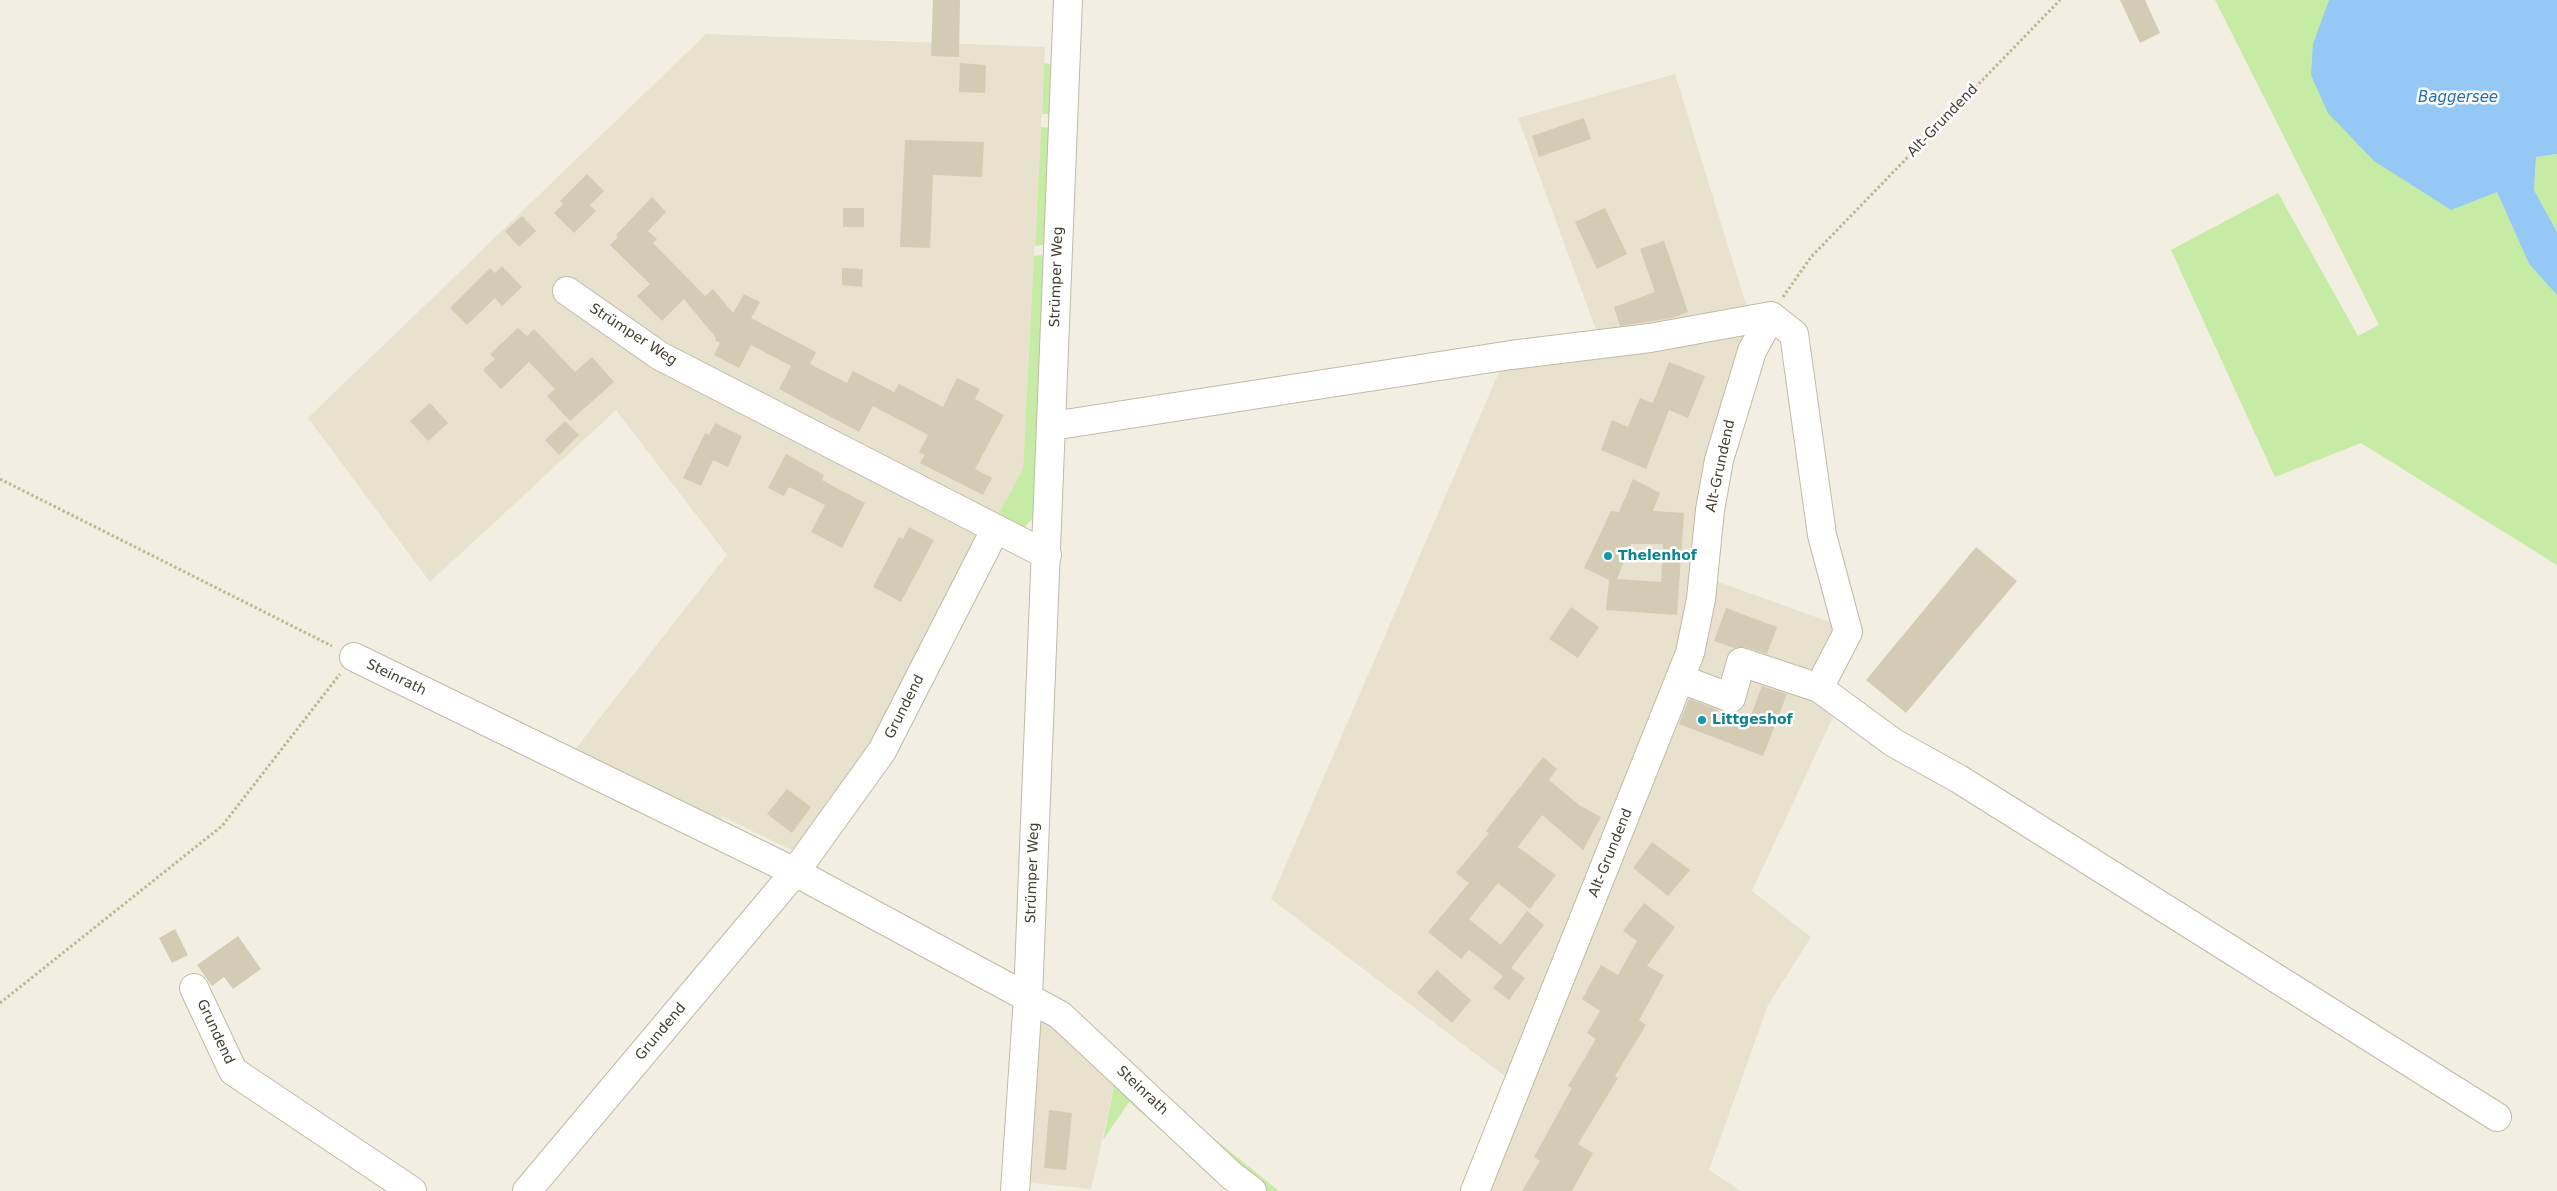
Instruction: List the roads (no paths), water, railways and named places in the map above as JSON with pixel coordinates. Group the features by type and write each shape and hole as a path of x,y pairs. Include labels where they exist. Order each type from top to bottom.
{"street":[{"name":"Strümper Weg","path":"1015,1191 1028,996 1068,0"},
{"name":"Strümper Weg","path":"567,291 660,356 1046,555"},
{"path":"1052,426 1511,355 1650,338 1771,316 1794,334 1822,535 1848,632 1819,688"},
{"name":"Alt-Grundend","path":"1475,1191 1681,680 1696,631 1711,501 1720,460 1752,351 1771,316"},
{"name":"Grundend","path":"528,1191 795,872 882,751 995,530"},
{"name":"Steinrath","path":"354,657 795,872"},
{"path":"1681,680 1731,698 1741,662 1819,688 1894,744 1959,779 2497,1117"},
{"path":"795,872 1028,996"},
{"name":"Grundend","path":"194,988 233,1071 412,1191"},
{"name":"Steinrath","path":"1028,996 1060,1015 1232,1176 1252,1191"}],"water":[{"name":"Baggersee","path":"2329,0 2557,0 2557,154 2536,157 2534,190 2557,232 2557,295 2529,264 2497,192 2451,210 2374,161 2328,113 2311,75 2313,44"}],"place":[{"name":"Thelenhof","path":"1608,556"},
{"name":"Littgeshof","path":"1702,720"}]}
